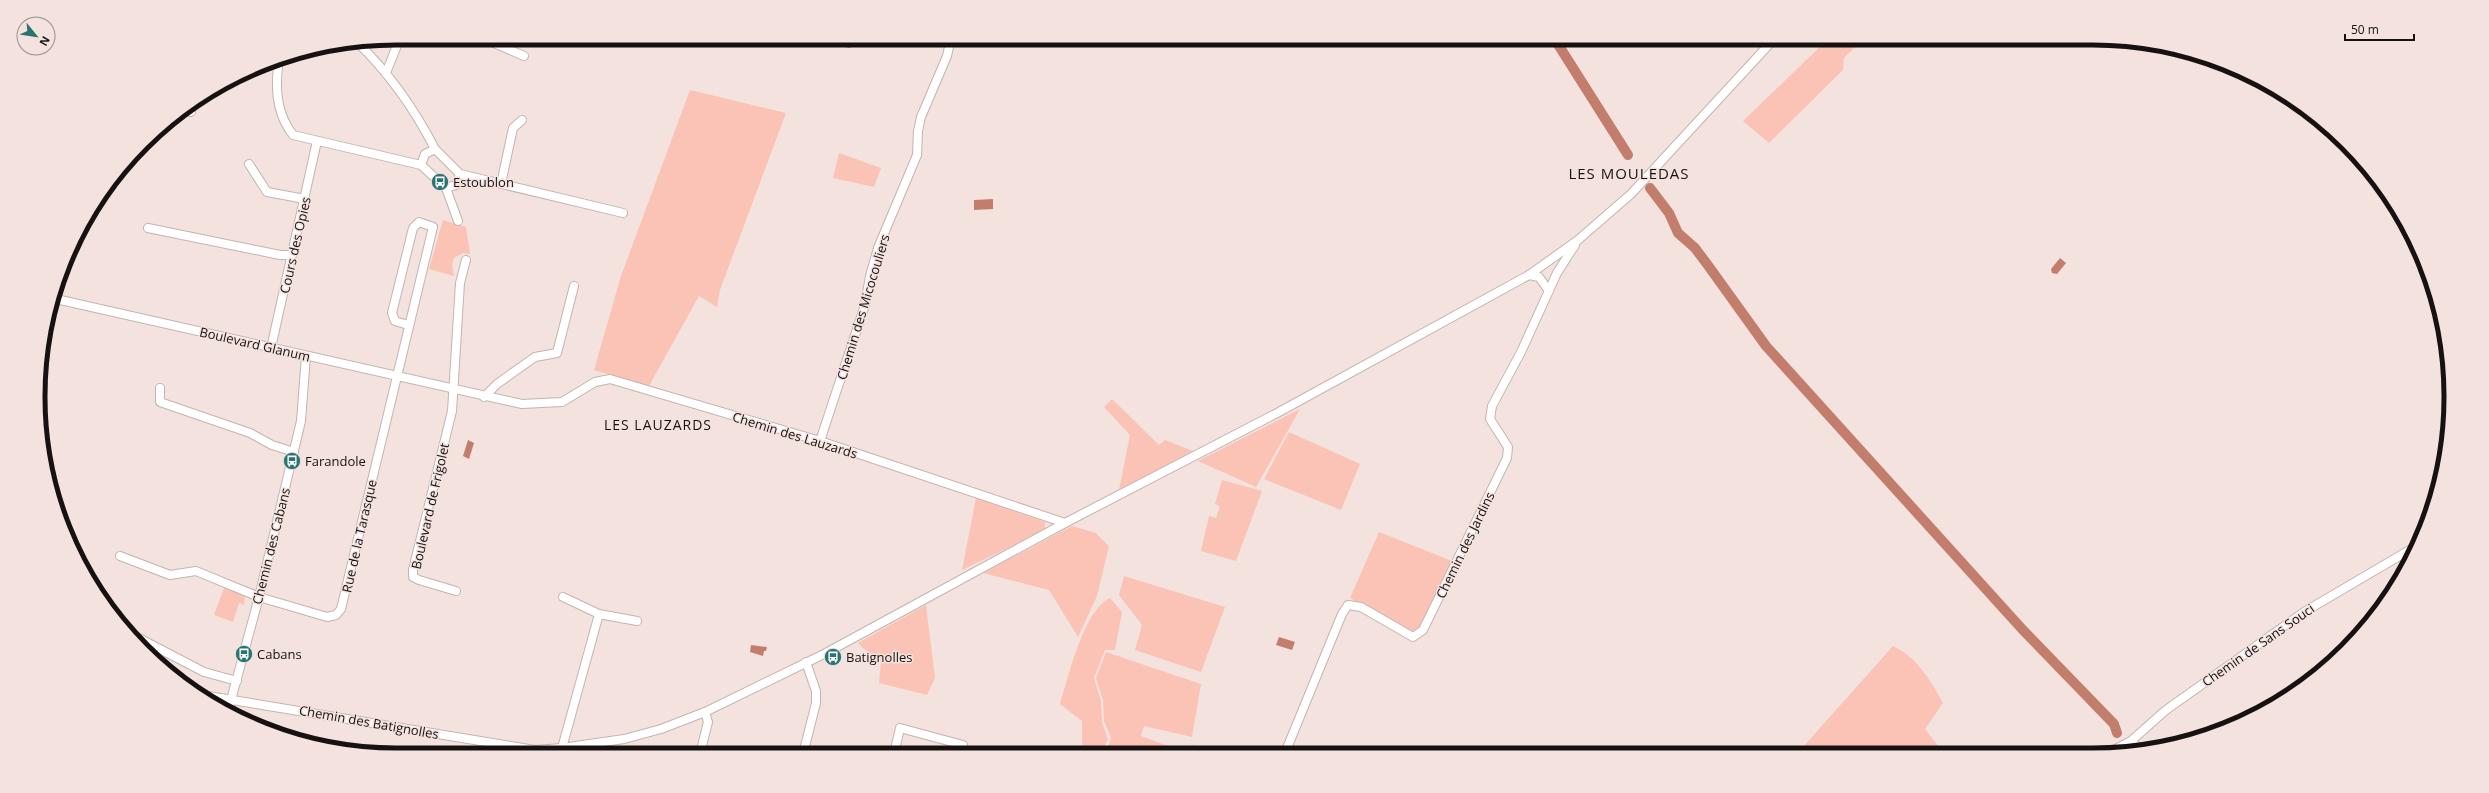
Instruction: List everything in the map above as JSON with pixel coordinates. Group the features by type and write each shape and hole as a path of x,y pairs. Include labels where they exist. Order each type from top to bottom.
{"street":[{"path":"386,72 397,45"},
{"path":"498,45 524,56"},
{"name":"Chemin des Micocouliers","path":"820,441 865,305 870,276 878,248 917,155 918,131 921,117 947,56 950,45"},
{"path":"1578,240 1631,194 1769,45"},
{"path":"362,47 386,72 420,120 435,149 460,174 623,213"},
{"path":"278,67 276,88 285,125 293,135 421,165 446,188 458,221"},
{"path":"501,184 513,128 522,120"},
{"name":"Cours des Opies","path":"271,348 317,141"},
{"path":"421,165 425,154 435,149"},
{"path":"249,164 268,192 305,199"},
{"path":"446,188 456,184 460,174"},
{"name":"Rue de la Tarasque","path":"120,556 170,575 196,571 259,597 328,617 336,615 341,609 408,325 433,227 419,222 413,228 392,313 395,321 408,325"},
{"path":"148,228 280,255 292,255"},
{"name":"Chemin des Batignolles","path":"562,748 624,739 661,729 736,698 1065,523 1279,412 1529,275 1578,240"},
{"name":"Chemin des Jardins","path":"1287,748 1342,614 1348,605 1361,607 1413,637 1423,630 1507,458 1508,447 1490,419 1489,414 1557,272 1578,240"},
{"path":"454,390 460,283 466,260"},
{"path":"1529,275 1539,277 1549,291"},
{"path":"484,396 497,384 535,357 557,353 574,286"},
{"name":"Boulevard Glanum","path":"59,300 454,390"},
{"name":"Chemin des Cabans","path":"230,706 259,597 301,421 306,356"},
{"name":"Chemin des Lauzards","path":"454,390 522,404 562,402 595,382 610,379 820,441 1065,523"},
{"path":"160,388 160,402 250,433 272,445 294,452"},
{"name":"Boulevard de Frigolet","path":"454,390 452,411 413,570 413,577 456,591"},
{"name":"Chemin de Sans Souci","path":"2120,747 2131,741 2166,710 2304,612 2409,551"},
{"path":"563,597 600,614 637,622"},
{"path":"562,748 600,614"},
{"path":"143,639 204,672 237,681"},
{"path":"805,748 816,703 816,691 806,662"},
{"name":"Chemin des Batignolles","path":"213,696 523,748"},
{"path":"702,748 708,722 705,712"},
{"path":"895,748 900,728 963,745 962,748"},
{"path":"2131,741 2136,745"}],"shaded area":[{"path":"836,45 851,45 850,48"},
{"path":"1822,45 1857,45 1844,58 1843,70 1769,143 1743,121"},
{"path":"690,90 786,113 720,290 717,307 699,296 649,386 594,370 621,276"},
{"path":"839,153 881,168 874,187 833,178"},
{"path":"993,199 993,209 974,210 974,200"},
{"path":"443,220 466,227 470,254 463,253 454,258 452,265 454,276 429,269"},
{"path":"2060,258 2066,263 2057,274 2052,273 2051,269"},
{"path":"1112,399 1159,445 1165,440 1193,451 1119,490 1130,435 1104,407"},
{"path":"1300,409 1256,487 1198,461"},
{"path":"1289,432 1360,464 1341,510 1264,479"},
{"path":"468,440 474,443 469,459 463,456"},
{"path":"1222,480 1262,491 1236,561 1201,551 1209,516 1216,518 1220,506 1215,504"},
{"path":"976,498 1045,522 1045,530 962,570"},
{"path":"1072,526 1096,533 1109,546 1097,596 1078,637 1049,590 983,573"},
{"path":"1379,532 1452,561 1419,629 1409,632 1350,598"},
{"path":"1124,576 1225,607 1201,672 1135,650 1142,625 1119,595"},
{"path":"224,588 242,594 245,598 244,605 239,603 233,622 214,615"},
{"path":"1110,598 1122,612 1115,650 1105,650 1094,678 1101,701 1102,722 1108,739 1104,748 1089,748 1082,746 1082,721 1060,704 1078,645 1092,616 1100,605"},
{"path":"926,605 935,678 927,695 879,683 881,661 858,643"},
{"path":"1279,637 1295,642 1292,650 1276,645"},
{"path":"751,645 767,647 763,656 750,652"},
{"path":"1893,646 1909,656 1916,663 1934,686 1943,703 1925,729 1940,748 1803,747"},
{"path":"1106,652 1201,684 1192,737 1144,726 1141,736 1174,748 1107,748 1111,738 1104,721 1103,700 1096,678"},
{"path":"1192,745 1202,748 1191,748"}],"waterway":[{"path":"1558,45 1628,155"},
{"path":"1650,188 1669,213 1678,233 1695,248 1766,346 2022,629 2114,724 2117,733"}],"place":[{"name":"Estoublon","path":"440,182"},
{"name":"Farandole","path":"292,461"},
{"name":"Cabans","path":"244,654"},
{"name":"Batignolles","path":"833,657"}],"district":[{"name":"LES MOULEDAS","path":"1629,173"},
{"name":"LES LAUZARDS","path":"658,424"}]}
